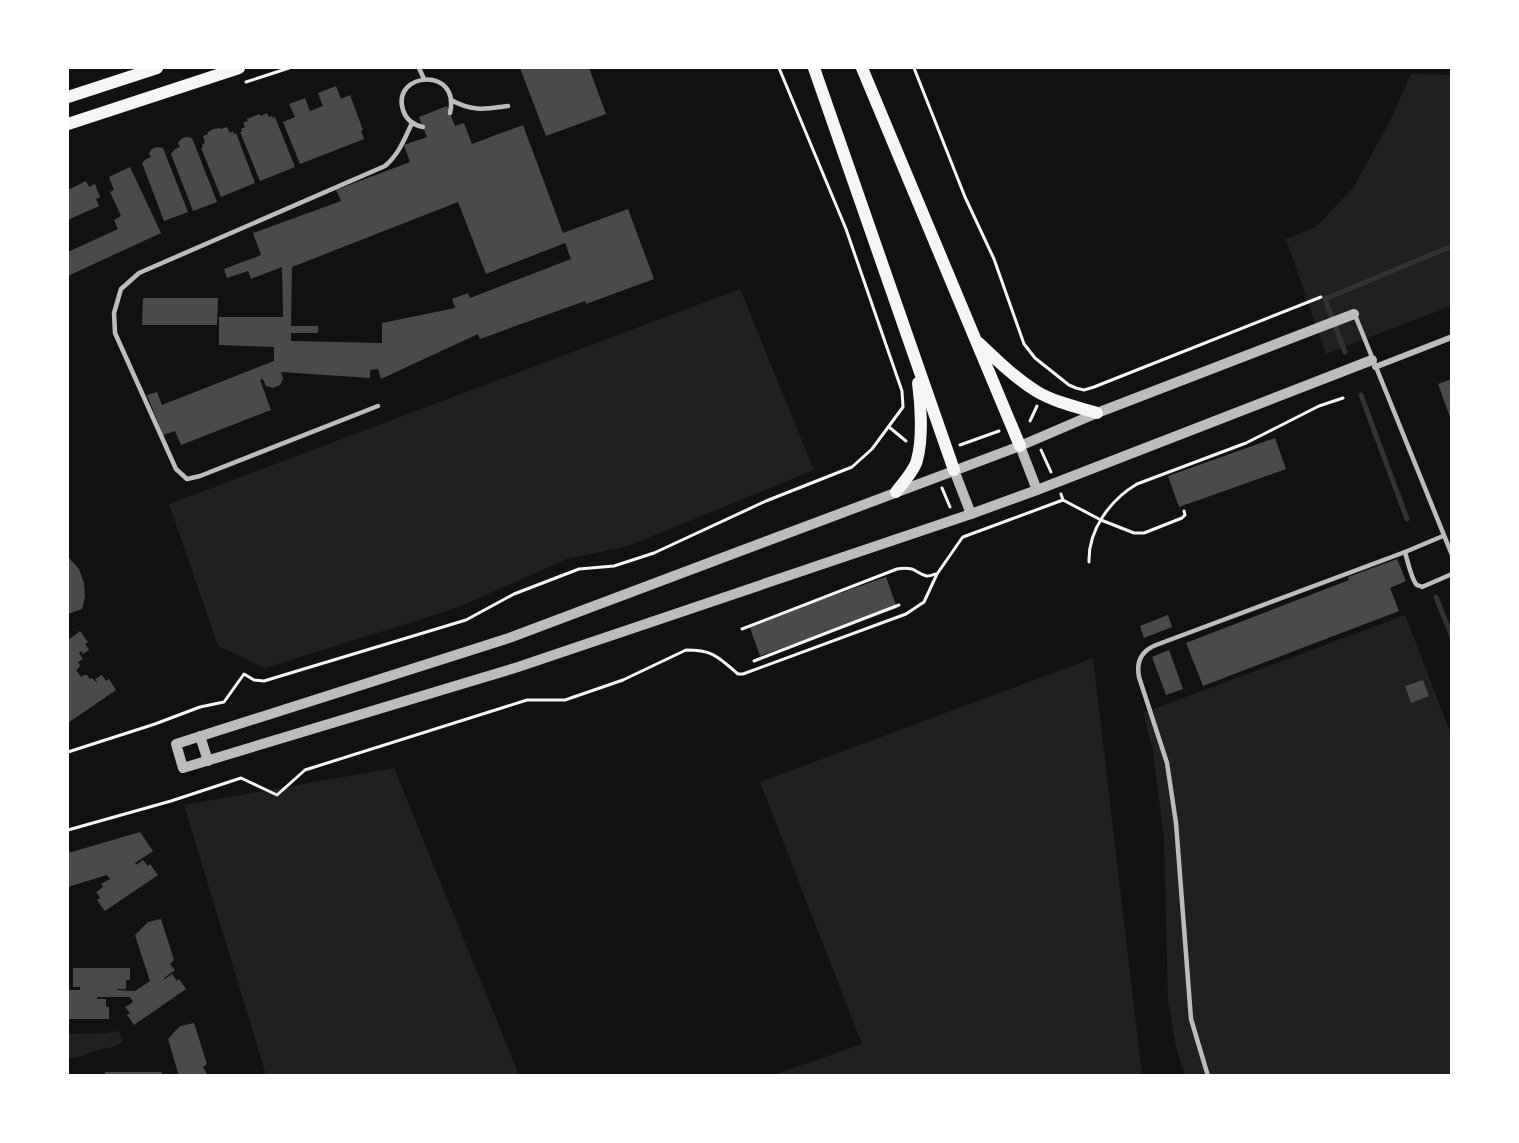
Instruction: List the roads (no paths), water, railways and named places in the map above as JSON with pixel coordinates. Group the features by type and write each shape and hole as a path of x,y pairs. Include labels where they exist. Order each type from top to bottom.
{"main road":[{"path":"68,97 157,68"},
{"path":"68,124 239,68"},
{"path":"814,68 954,470"},
{"path":"862,68 1020,446"},
{"path":"976,340 1011,373 1035,390 1061,402 1097,413"},
{"path":"896,492 917,462 921,402 914,353"}],"street":[{"path":"1354,314 1097,413 1036,440 509,638 176,744 183,768 518,667 955,520 1374,363 1452,338"},
{"path":"1020,446 1036,490"},
{"path":"954,470 971,514"},
{"path":"200,736 208,761"}],"lane":[{"path":"419,68 424,79"},
{"path":"423,127 412,123 405,115 402,106 407,88 414,82 433,79 442,84 451,100 450,113"},
{"path":"451,100 472,109 482,110 508,106"},
{"path":"378,406 200,476 187,478 176,469 115,333 114,312 121,289 139,273 385,166 400,150 412,123"},
{"path":"1354,314 1452,555"},
{"path":"1208,1076 1191,1018 1176,823 1167,763 1139,677 1139,661 1142,654 1148,648 1443,536"},
{"path":"1405,552 1416,585 1422,587 1452,574"}],"waterway":[{"path":"1345,352 1325,299 1452,246"},
{"path":"1361,395 1407,519"},
{"path":"1436,597 1452,637"}]}
